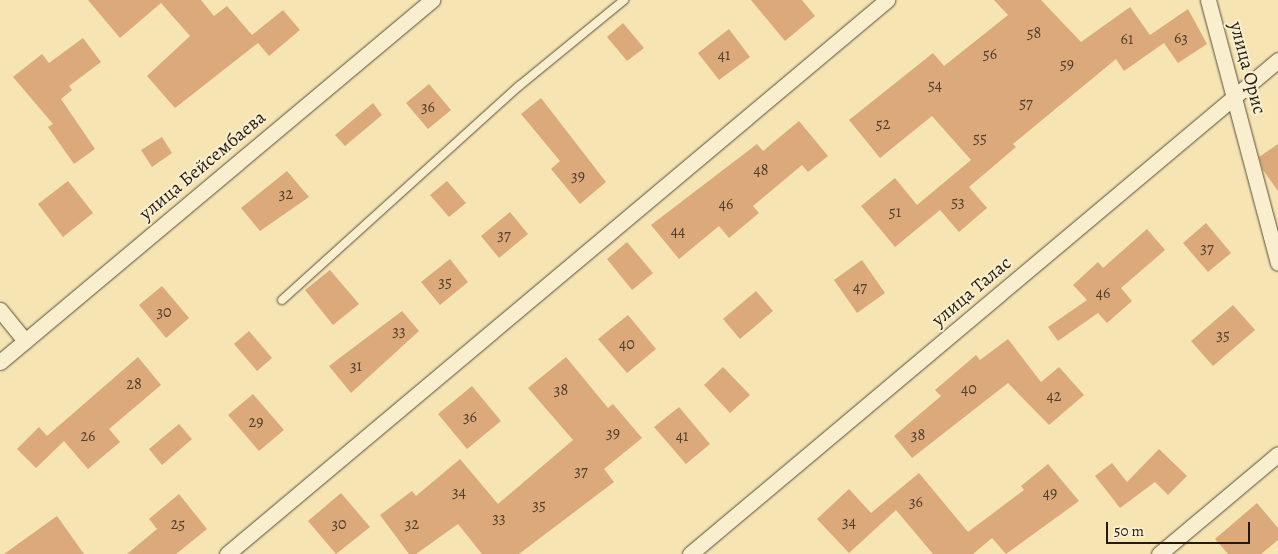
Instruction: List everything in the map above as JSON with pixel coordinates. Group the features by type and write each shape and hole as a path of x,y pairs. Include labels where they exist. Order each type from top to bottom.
{"street":[{"name":"улица Бейсембаева","path":"0,362 432,0"},
{"path":"227,554 886,0"},
{"name":"улица Орис","path":"1208,0 1278,263"},
{"name":"улица Талас","path":"690,554 1278,60"},
{"path":"0,310 25,341"},
{"path":"1159,554 1278,454"}],"lane":[{"path":"282,300 520,86 624,0"}],"building":[{"path":"88,0 201,0 214,16 227,6 252,35 283,10 300,30 269,56 258,43 175,108 147,76 190,36 161,3 120,38"},
{"path":"751,0 802,0 815,16 785,41"},
{"path":"994,0 1041,0 1081,42 1130,7 1150,35 1188,9 1207,44 1178,63 1164,43 1124,71 1116,59 1013,144 1016,147 969,187 987,208 959,232 940,210 895,247 861,206 895,178 917,205 971,160 932,116 880,158 849,120 933,53 944,66 1008,15"},
{"path":"623,23 644,48 627,61 607,37"},
{"path":"729,29 750,57 719,80 698,53"},
{"path":"83,38 101,62 69,86 72,90 61,99 95,149 74,164 48,127 53,124 13,77 42,54 49,63"},
{"path":"429,84 451,110 428,129 406,103"},
{"path":"541,98 606,182 580,204 551,169 560,161 521,114"},
{"path":"373,103 382,115 345,146 335,135"},
{"path":"799,121 828,156 808,172 802,165 753,206 759,213 729,238 719,226 679,259 651,225 757,144 763,151"},
{"path":"162,137 172,153 152,167 141,150"},
{"path":"1278,144 1278,191 1263,170 1259,157"},
{"path":"287,171 309,197 260,231 241,208"},
{"path":"68,181 93,213 63,237 38,204"},
{"path":"447,181 466,203 449,217 430,195"},
{"path":"510,212 528,234 499,258 481,236"},
{"path":"1206,223 1231,253 1208,272 1183,243"},
{"path":"1147,229 1165,250 1121,288 1132,301 1107,323 1098,313 1058,341 1048,327 1087,300 1073,285 1098,262 1103,268"},
{"path":"627,242 653,273 632,290 607,259"},
{"path":"450,259 468,282 440,305 421,282"},
{"path":"862,260 885,293 857,313 834,280"},
{"path":"330,270 359,304 333,325 305,290"},
{"path":"162,286 189,318 166,338 139,305"},
{"path":"756,291 773,311 740,339 723,319"},
{"path":"1233,305 1255,330 1213,366 1191,341"},
{"path":"402,311 419,331 351,393 329,366"},
{"path":"628,315 656,349 627,373 598,339"},
{"path":"249,331 272,358 257,371 234,344"},
{"path":"1008,339 1041,382 1059,367 1084,395 1049,425 1008,383 912,458 894,436 941,396 935,390 976,355 980,360"},
{"path":"138,357 161,385 109,429 120,442 88,469 64,441 36,468 17,449 39,427 47,436"},
{"path":"566,357 608,408 613,404 642,438 604,469 614,482 519,554 482,554 458,524 416,554 409,554 380,515 412,491 416,496 460,459 498,504 573,440 528,388"},
{"path":"723,367 750,395 730,413 704,385"},
{"path":"472,386 501,421 467,449 438,414"},
{"path":"253,394 284,430 259,451 228,415"},
{"path":"679,407 710,444 686,464 654,427"},
{"path":"179,424 192,439 162,465 149,449"},
{"path":"1159,449 1187,476 1168,495 1155,482 1120,508 1095,476 1112,463 1127,482"},
{"path":"1048,464 1079,501 1006,554 992,538 973,554 933,554 896,510 849,553 817,519 849,489 871,513 919,473 968,532 1024,490 1021,486"},
{"path":"341,493 370,527 336,554 308,521"},
{"path":"179,494 207,529 176,554 127,554 157,529 149,519"},
{"path":"1257,503 1278,528 1278,540 1261,554 1228,554 1215,539"},
{"path":"57,516 84,554 4,554"}]}
